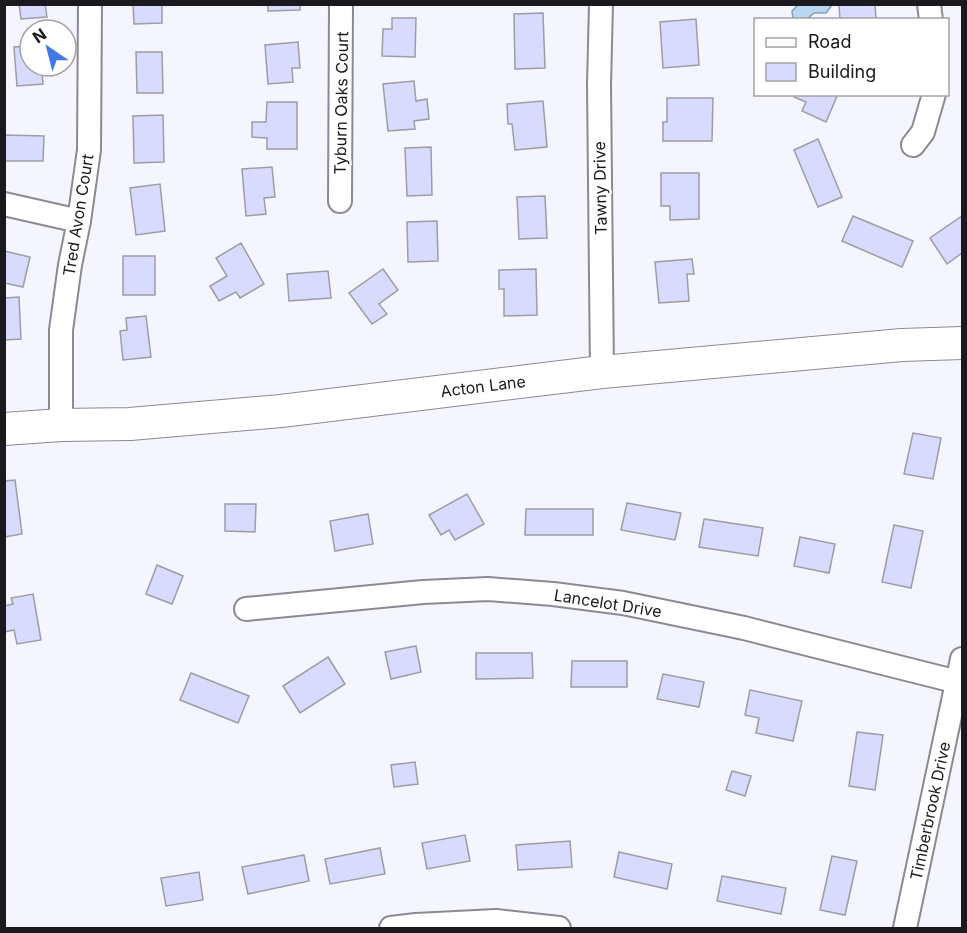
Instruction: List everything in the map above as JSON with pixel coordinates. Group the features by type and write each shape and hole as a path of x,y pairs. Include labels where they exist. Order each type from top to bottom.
{"street":[{"name":"Tred Avon Court","path":"61,425 61,330 89,150 90,4"},
{"name":"Tyburn Oaks Court","path":"340,201 341,4"},
{"name":"Tawny Drive","path":"601,4 599,98 602,372"},
{"path":"913,145 923,132 933,96"},
{"path":"4,204 79,222"},
{"name":"Acton Lane","path":"4,429 130,424 281,411 602,372 891,346 963,343"},
{"name":"Lancelot Drive","path":"246,609 423,592 488,589 553,594 623,603 744,628 960,682"},
{"name":"Timberbrook Drive","path":"905,928 960,682 963,659"},
{"path":"391,928 496,921 559,928"}],"water":[{"path":"798,4 832,5 826,13 814,13 808,18 793,18 792,11"}],"building":[{"path":"19,4 45,4 47,17 21,18"},
{"path":"133,4 162,4 162,23 134,24"},
{"path":"268,4 300,4 300,10 268,11"},
{"path":"839,4 875,4 876,18 840,18"},
{"path":"543,13 545,68 515,69 514,14"},
{"path":"392,18 416,18 415,57 382,56 383,29 392,29"},
{"path":"696,19 699,65 663,68 660,22"},
{"path":"298,42 300,68 292,68 293,82 268,84 265,45"},
{"path":"14,47 18,47 18,78 43,78 43,84 17,86"},
{"path":"136,52 162,52 163,93 137,93"},
{"path":"414,81 416,101 427,99 429,119 414,121 415,129 388,131 383,84"},
{"path":"837,96 826,122 802,111 806,102 794,97"},
{"path":"667,98 713,98 712,141 663,141 663,122 667,122"},
{"path":"543,101 547,147 515,150 512,124 508,124 507,104"},
{"path":"267,102 297,102 297,149 267,149 267,138 252,137 252,122 266,122"},
{"path":"163,115 164,162 134,163 133,116"},
{"path":"4,135 44,136 43,161 4,161"},
{"path":"818,139 842,197 818,207 794,150"},
{"path":"431,147 432,195 407,196 405,148"},
{"path":"272,167 275,197 264,198 266,214 246,216 242,169"},
{"path":"661,173 699,173 699,219 670,220 670,206 661,206"},
{"path":"160,184 165,231 136,235 130,188"},
{"path":"545,196 547,238 519,239 517,197"},
{"path":"853,216 913,241 902,267 842,241"},
{"path":"962,216 962,253 947,264 930,238"},
{"path":"437,221 438,261 408,262 407,222"},
{"path":"241,243 264,284 240,298 236,292 219,301 210,286 227,276 216,258"},
{"path":"4,251 30,257 23,287 4,283"},
{"path":"123,256 155,256 155,295 123,295"},
{"path":"692,259 694,274 687,274 689,301 659,303 655,262"},
{"path":"383,269 398,290 379,304 387,314 372,324 349,293"},
{"path":"536,269 537,315 504,316 504,289 499,289 499,270"},
{"path":"328,271 331,298 289,301 287,274"},
{"path":"19,297 21,339 4,340 4,298"},
{"path":"146,316 151,357 123,360 120,331 127,330 126,318"},
{"path":"913,433 941,438 933,479 904,474"},
{"path":"15,480 22,534 4,537 4,481"},
{"path":"467,494 484,524 455,540 449,530 441,535 429,515"},
{"path":"627,503 681,513 675,540 621,530"},
{"path":"225,504 256,504 255,532 225,531"},
{"path":"526,509 593,509 593,535 525,535"},
{"path":"368,514 373,544 335,551 330,521"},
{"path":"704,519 763,528 758,556 699,547"},
{"path":"894,525 923,531 911,588 882,582"},
{"path":"800,537 835,544 829,573 794,566"},
{"path":"157,565 183,576 172,604 146,594"},
{"path":"33,594 41,640 17,644 14,630 4,632 4,606 13,604 11,598"},
{"path":"416,646 421,672 391,679 385,652"},
{"path":"476,653 532,653 533,678 476,679"},
{"path":"328,657 345,684 300,713 283,686"},
{"path":"572,661 627,661 627,687 571,687"},
{"path":"191,673 249,696 238,723 180,700"},
{"path":"663,674 704,682 699,707 657,699"},
{"path":"750,690 802,701 793,741 756,733 759,718 745,715"},
{"path":"857,732 883,735 875,790 849,786"},
{"path":"415,762 418,784 394,787 391,765"},
{"path":"732,771 751,776 745,796 726,790"},
{"path":"465,835 470,861 427,869 422,843"},
{"path":"570,841 572,867 518,870 516,845"},
{"path":"380,848 385,874 330,884 325,859"},
{"path":"619,852 672,864 667,889 614,877"},
{"path":"304,855 309,881 248,894 242,867"},
{"path":"832,856 857,861 845,915 820,910"},
{"path":"199,872 203,900 166,906 161,878"},
{"path":"722,876 786,888 781,914 717,901"}]}
